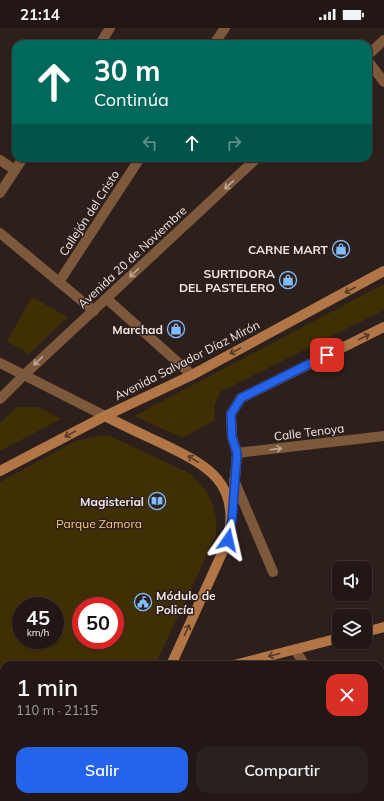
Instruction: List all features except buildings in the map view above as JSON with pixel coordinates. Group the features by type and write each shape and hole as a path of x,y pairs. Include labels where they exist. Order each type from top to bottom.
{"main road":[{"name":"Avenida Salvador Díaz Mirón","path":"0,471 105,416 192,375 384,271"},
{"path":"173,661 228,540 232,521 237,453 232,437 231,414 241,398 384,327"},
{"path":"105,416 193,458 213,473 234,480"},
{"path":"213,473 228,497 232,521"},
{"path":"372,630 384,627"},
{"path":"250,661 332,640"}],"street":[{"path":"102,40 110,28"},
{"path":"217,40 225,28"},
{"path":"372,51 384,40"},
{"path":"372,66 384,82"},
{"path":"0,160 15,170"},
{"path":"0,192 20,162"},
{"name":"Callejón del Cristo","path":"59,282 137,162"},
{"name":"Avenida 20 de Noviembre","path":"0,399 253,162"},
{"path":"0,233 94,311"},
{"path":"107,299 192,375"},
{"path":"0,363 105,416"},
{"name":"Calle Tenoya","path":"237,453 384,436"},
{"path":"234,480 273,572"},
{"path":"295,650 302,661"}],"green space":[{"path":"384,284 384,310 220,392 214,406 215,420 183,438 134,416"},
{"path":"32,297 68,317 29,354 7,341"},
{"path":"17,407 38,407 61,419 0,451 0,423"},
{"name":"Parque Zamora","path":"108,435 191,474 207,492 213,505 216,518 216,536 157,661 0,661 0,482 78,440"}],"place":[{"name":"CARNE MART","path":"341,249"},
{"name":"SURTIDORA DEL PASTELERO","path":"288,280"},
{"name":"Marchad","path":"176,329"},
{"name":"Magisterial","path":"157,501"},
{"name":"Módulo de Policía","path":"143,602"}],"route":[{"path":"228,540 232,521 237,453 232,437 231,414 241,398 327,355"}]}
